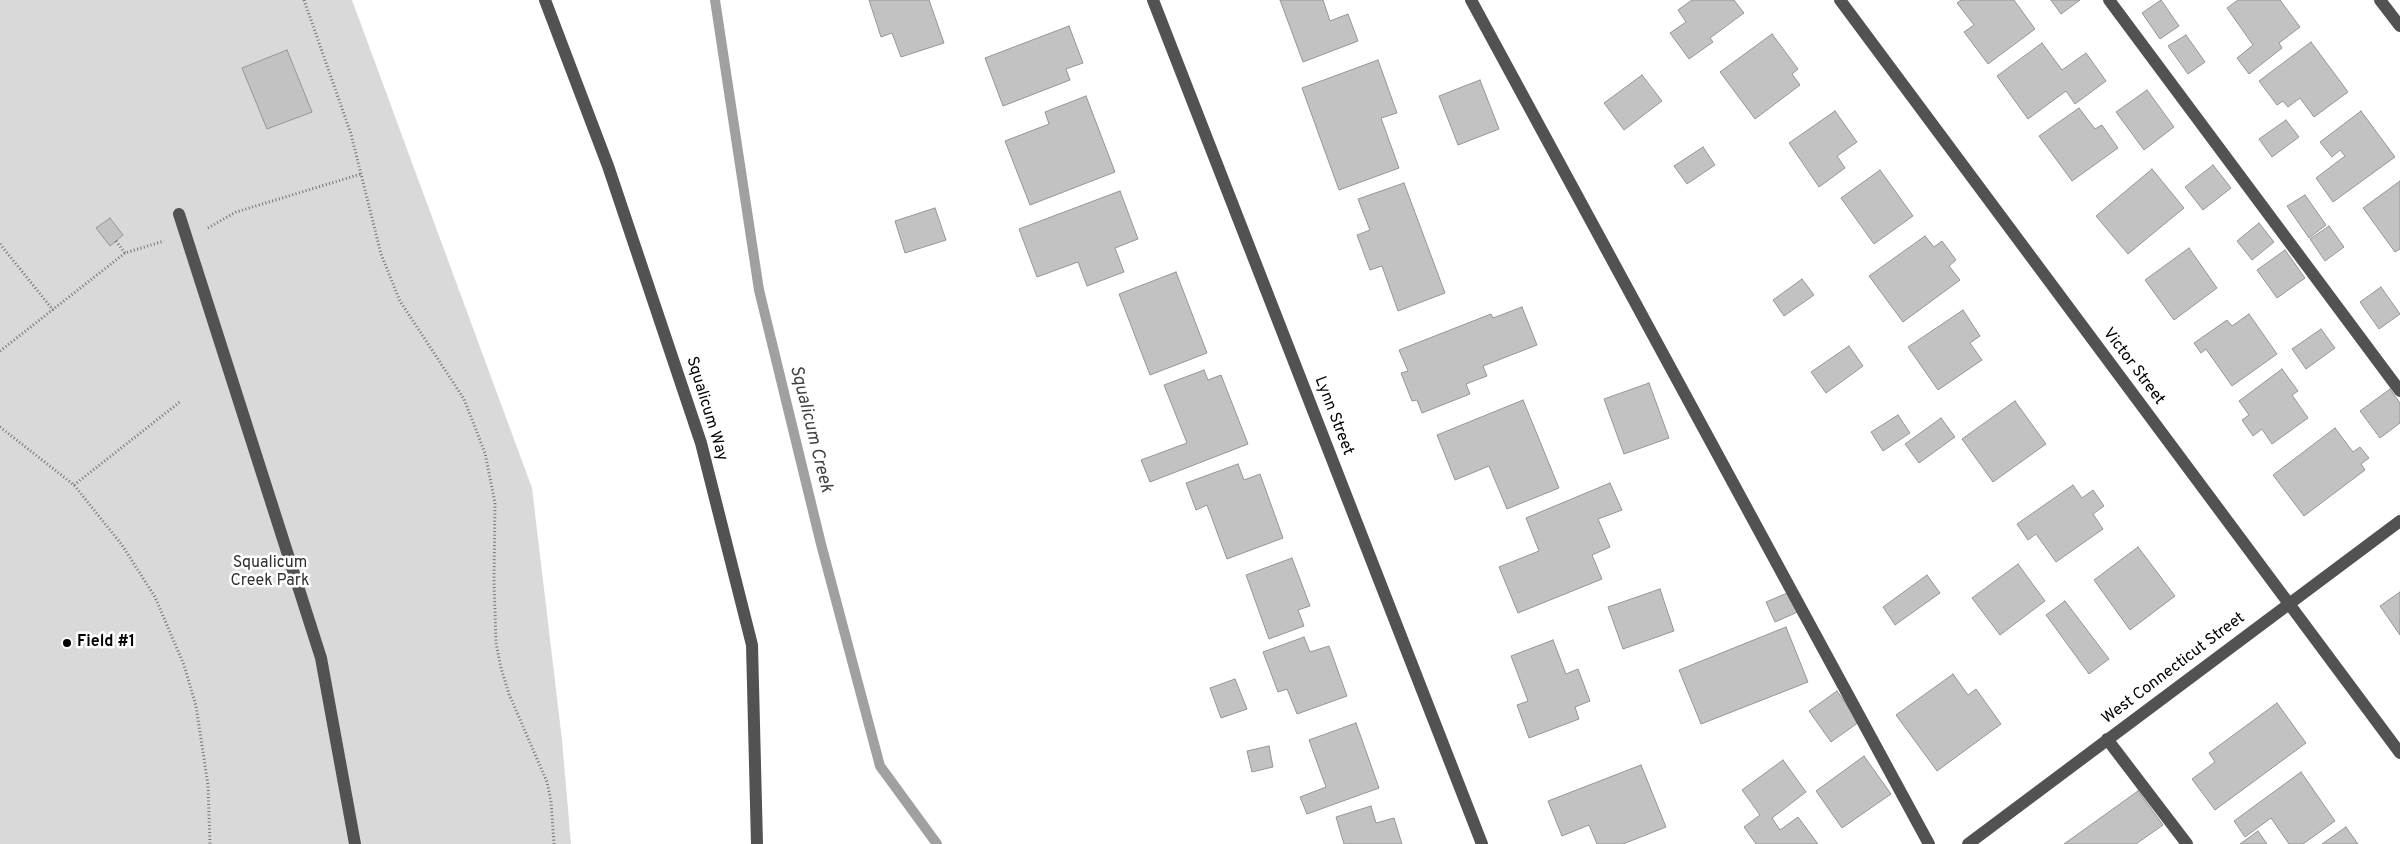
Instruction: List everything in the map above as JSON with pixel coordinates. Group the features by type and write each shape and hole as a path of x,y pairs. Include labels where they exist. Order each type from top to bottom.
{"street":[{"name":"Squalicum Way","path":"545,0 608,166 701,443 752,645 757,844"},
{"name":"Lynn Street","path":"1153,0 1482,844"},
{"path":"1472,0 1929,844"},
{"name":"Victor Street","path":"1840,0 2400,753"},
{"path":"2110,0 2400,391"},
{"path":"2380,0 2400,26"},
{"path":"179,214 322,658 355,844"},
{"name":"West Connecticut Street","path":"1968,844 2400,521"},
{"path":"2108,739 2187,844"}],"path":[{"path":"304,0 351,134 381,254 400,301 464,399 485,453 495,502 494,580 496,642 509,694 547,782 551,801 554,844"},
{"path":"0,351 125,253 211,227 236,212 360,174"},
{"path":"116,241 125,253"},
{"path":"0,244 53,310"},
{"path":"74,485 181,401"},
{"path":"0,427 74,485 122,545 155,597 184,666 196,706 208,784 210,844"}],"green space":[{"name":"Squalicum Creek Park","path":"0,0 352,0 532,488 562,740 571,844 0,844"}],"building":[{"path":"869,0 929,0 944,43 901,57 892,33 881,37"},
{"path":"1280,0 1323,0 1330,21 1348,14 1358,41 1303,62"},
{"path":"1692,0 1734,0 1744,13 1710,38 1713,42 1689,59 1670,33 1686,22 1678,10"},
{"path":"1961,0 2014,0 2035,29 1988,64 1964,32 1974,25 1957,3"},
{"path":"2051,0 2080,0 2061,14"},
{"path":"2161,0 2179,26 2160,39 2142,13"},
{"path":"2238,0 2280,0 2300,27 2279,43 2282,48 2249,74 2237,58 2253,45 2227,8"},
{"path":"1069,26 1083,63 1066,69 1070,80 1003,106 985,58"},
{"path":"1772,34 1798,69 1792,74 1800,85 1755,119 1720,72"},
{"path":"2186,35 2205,62 2188,74 2168,46"},
{"path":"2311,42 2348,92 2314,117 2300,98 2288,107 2283,101 2277,105 2259,81"},
{"path":"2042,43 2062,70 2086,53 2106,81 2075,104 2066,91 2028,119 1997,76"},
{"path":"287,50 312,112 267,129 242,68"},
{"path":"1378,60 1397,113 1381,118 1399,168 1339,190 1302,88"},
{"path":"1642,75 1662,101 1624,130 1604,103"},
{"path":"1480,80 1499,129 1458,145 1439,96"},
{"path":"2147,90 2174,127 2144,150 2116,112"},
{"path":"1086,96 1115,172 1030,205 1005,141 1049,124 1045,112"},
{"path":"2079,108 2095,129 2102,125 2118,148 2072,181 2039,136"},
{"path":"1835,111 1857,142 1837,156 1845,168 1819,187 1789,143"},
{"path":"2361,111 2395,157 2333,202 2316,178 2345,156 2340,150 2332,157 2320,142"},
{"path":"2286,120 2299,137 2272,157 2259,139"},
{"path":"1703,147 1715,165 1687,184 1674,166"},
{"path":"2213,165 2231,188 2203,210 2185,187"},
{"path":"2152,169 2184,208 2128,254 2096,216"},
{"path":"1880,170 1913,216 1874,244 1841,198"},
{"path":"2400,181 2400,249 2395,252 2363,208"},
{"path":"1404,183 1445,293 1398,311 1382,266 1370,270 1357,235 1370,230 1358,199"},
{"path":"1120,191 1138,239 1115,248 1124,272 1087,286 1078,262 1037,277 1019,229"},
{"path":"2305,195 2326,225 2309,238 2287,206"},
{"path":"935,208 946,240 905,253 895,221"},
{"path":"110,218 123,235 110,246 96,228"},
{"path":"2259,223 2274,242 2252,260 2237,241"},
{"path":"2329,226 2344,247 2325,261 2310,239"},
{"path":"1925,236 1934,247 1942,241 1956,260 1949,266 1960,280 1903,322 1869,276"},
{"path":"2189,248 2217,288 2174,320 2145,280"},
{"path":"2285,250 2305,278 2277,298 2257,270"},
{"path":"1176,272 1207,353 1150,375 1119,294"},
{"path":"1802,279 1814,295 1784,316 1773,300"},
{"path":"2381,287 2400,314 2379,329 2360,302"},
{"path":"1522,307 1537,345 1483,366 1487,376 1466,384 1470,394 1422,413 1417,400 1412,401 1401,373 1408,371 1399,350 1491,314 1493,318"},
{"path":"1963,310 1980,336 1970,343 1982,360 1938,390 1908,347"},
{"path":"2249,314 2277,354 2232,386 2206,349 2201,353 2194,343 2227,320 2232,326"},
{"path":"2321,329 2335,348 2306,369 2292,349"},
{"path":"1849,346 1863,366 1826,393 1811,372"},
{"path":"2282,369 2298,391 2292,395 2308,418 2272,444 2262,429 2253,436 2242,420 2249,415 2239,401"},
{"path":"1204,370 1208,380 1221,375 1248,444 1150,482 1141,460 1187,443 1164,385"},
{"path":"1649,383 1669,438 1624,454 1604,399"},
{"path":"2390,389 2400,403 2400,423 2380,438 2360,411"},
{"path":"1523,400 1559,488 1507,509 1489,466 1455,480 1437,435"},
{"path":"2015,401 2046,444 1993,482 1962,439"},
{"path":"1898,415 1910,433 1883,451 1871,432"},
{"path":"1941,418 1955,437 1919,463 1905,444"},
{"path":"2335,428 2353,452 2360,447 2369,458 2361,464 2365,470 2304,516 2273,475"},
{"path":"1238,464 1244,480 1260,474 1283,538 1227,559 1207,505 1196,510 1186,483"},
{"path":"1610,483 1622,510 1598,519 1610,547 1592,555 1602,579 1518,613 1499,567 1539,551 1526,518"},
{"path":"2073,485 2082,498 2093,490 2104,506 2093,514 2103,529 2056,562 2036,534 2028,540 2017,524"},
{"path":"2138,547 2175,596 2130,630 2094,580"},
{"path":"1292,558 1310,606 1298,610 1304,626 1269,639 1246,575"},
{"path":"2018,564 2045,601 2000,635 1972,598"},
{"path":"1927,575 1940,593 1895,625 1883,607"},
{"path":"1660,589 1674,631 1623,649 1608,607"},
{"path":"1792,591 1800,611 1775,622 1766,602"},
{"path":"2400,592 2400,635 2380,606"},
{"path":"2065,601 2109,659 2089,674 2046,615"},
{"path":"1786,627 1808,682 1701,724 1679,670"},
{"path":"1304,637 1310,652 1329,646 1347,696 1297,714 1287,689 1278,692 1263,652"},
{"path":"1553,640 1566,674 1578,669 1590,701 1575,707 1579,719 1529,738 1517,705 1528,701 1511,656"},
{"path":"1953,674 1968,695 1976,689 2001,724 1937,771 1896,715"},
{"path":"1235,679 1247,709 1221,718 1210,688"},
{"path":"1837,691 1859,722 1831,742 1809,711"},
{"path":"2277,703 2306,743 2215,810 2192,779 2215,762 2209,753"},
{"path":"1356,723 1379,788 1307,814 1300,797 1326,787 1309,740"},
{"path":"1269,746 1273,767 1252,772 1247,751"},
{"path":"1864,756 1891,794 1842,828 1816,791"},
{"path":"1783,760 1806,792 1772,818 1780,830 1798,817 1818,844 1756,844 1744,827 1760,815 1742,790"},
{"path":"1641,765 1666,827 1623,844 1597,844 1589,825 1562,836 1548,801"},
{"path":"2301,772 2335,821 2303,844 2289,844 2271,818 2245,837 2234,821"},
{"path":"2138,791 2163,825 2136,844 2064,844"},
{"path":"1371,806 1376,823 1394,818 1402,844 1344,844 1336,817"},
{"path":"2346,827 2358,844 2322,844"},
{"path":"2258,831 2267,844 2240,844"}],"waterway":[{"name":"Squalicum Creek","path":"715,0 759,290 821,544 880,766 937,844"}],"place":[{"name":"Field #1","path":"67,643"}]}
